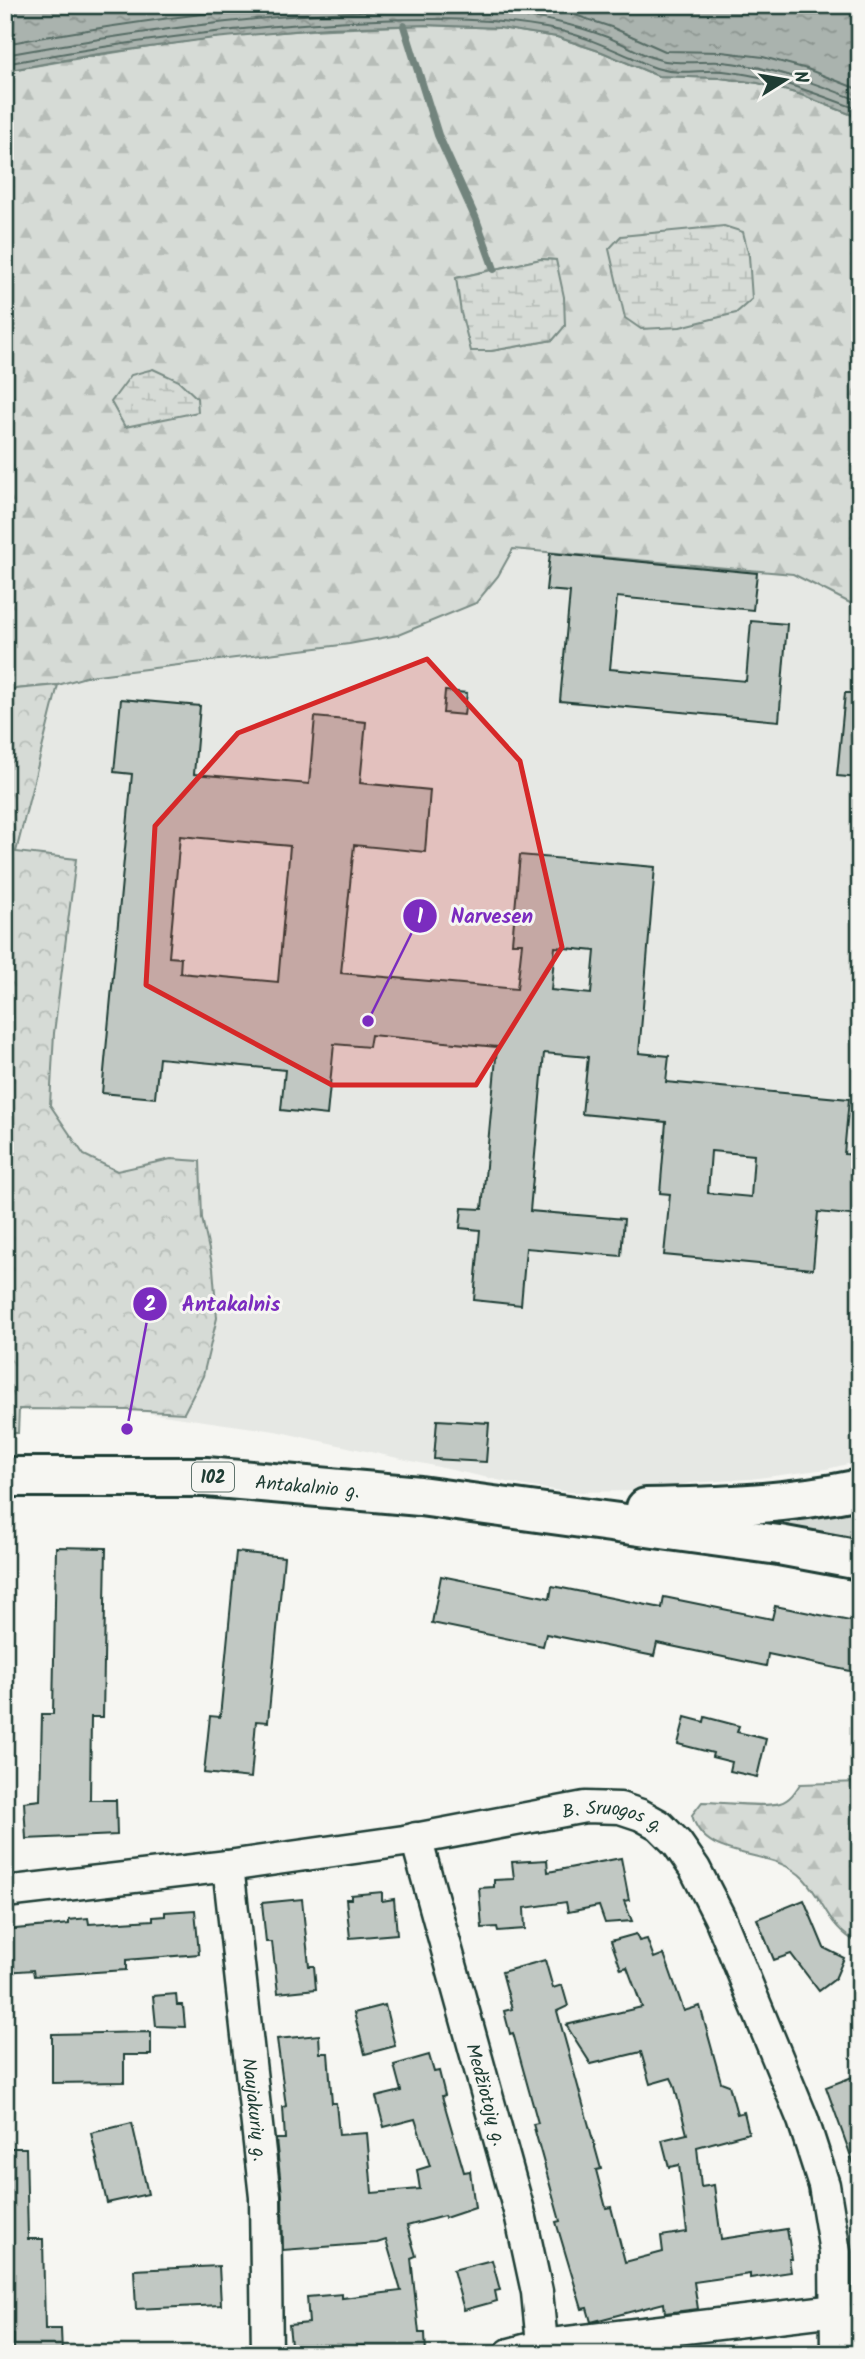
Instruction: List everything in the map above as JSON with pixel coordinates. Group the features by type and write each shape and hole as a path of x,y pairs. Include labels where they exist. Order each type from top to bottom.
{"main road":[{"name":"Antakalnio g.","path":"5,1477 206,1477 483,1503 599,1509 755,1504 824,1497 860,1489"},
{"name":"Antakalnio g.","path":"483,1503 779,1545 860,1560"}],"street":[{"name":"B. Sruogos g.","path":"5,1892 228,1866 416,1838 585,1807 620,1808 659,1825 677,1843 695,1869 720,1918 803,2120 824,2185 835,2252 836,2354"},
{"name":"Medžiotojų g.","path":"416,1838 521,2218 537,2292 543,2349"},
{"name":"Naujakurių g.","path":"228,1866 265,2197 267,2354"},
{"path":"510,2354 836,2310"}],"highlighted area":[{"path":"427,659 520,761 562,947 476,1085 332,1085 146,985 155,826 238,733"}],"shaded area":[{"path":"512,549 793,574 860,608 860,1461 827,1469 691,1483 644,1491 569,1492 525,1486 275,1431 127,1410 19,1409 18,1433 5,1433 5,690 58,685 89,676 349,644 498,576"}],"green space":[{"path":"425,25 500,28 557,37 602,52 658,76 720,78 758,83 799,94 860,118 860,608 793,574 513,549 498,576 476,603 398,635 349,644 89,676 58,685 5,690 5,71 212,38 292,31","holes":["541,259 556,260 553,340 491,351 472,351 456,278"]},
{"path":"724,226 743,232 749,256 752,299 736,313 680,327 641,329 625,318 609,249 621,236"},
{"path":"541,259 556,260 564,297 565,326 553,340 491,351 471,351 461,313 456,278"},
{"path":"153,369 179,381 197,398 198,412 125,427 111,402 131,375"},
{"path":"58,685 16,852 76,859 54,1033 50,1105 84,1155 117,1171 171,1159 200,1161 202,1218 213,1268 217,1318 203,1376 184,1413 19,1409 18,1433 5,1433 5,690"},
{"path":"860,1507 860,1542 762,1525 762,1521"},
{"path":"860,1782 860,1944 849,1938 834,1923 804,1879 791,1869 711,1841 699,1831 692,1815 702,1802 753,1805 780,1803 787,1800 800,1784"}],"water":[{"path":"5,5 860,5 860,118 799,94 758,83 720,78 658,76 602,52 557,37 500,28 425,25 327,28 214,38 92,55 5,71"}],"building":[{"path":"550,553 757,573 753,610 617,597 610,669 746,681 751,621 787,624 779,721 560,701 570,592 546,590"},
{"path":"445,691 467,693 464,715 443,713"},
{"path":"845,693 860,693 860,778 837,776"},
{"path":"121,699 200,706 194,774 309,784 315,717 366,722 360,783 430,790 425,852 354,845 341,973 517,989 522,943 512,943 520,855 655,867 639,1053 669,1056 666,1082 849,1099 844,1154 860,1155 860,1216 818,1212 813,1269 664,1255 670,1194 660,1193 666,1122 582,1114 588,1057 544,1053 530,1211 624,1219 621,1256 526,1248 521,1305 474,1300 480,1230 460,1228 462,1208 482,1209 497,1047 371,1035 369,1047 334,1044 327,1115 281,1110 285,1070 159,1058 155,1098 102,1093 132,774 114,772","holes":["180,836 290,846 278,982 180,973 181,958 169,957","555,947 595,951 591,994 551,990","711,1151 754,1155 751,1197 708,1193"]},
{"path":"437,1420 489,1423 486,1462 434,1459"},
{"path":"56,1547 106,1548 103,1717 91,1717 90,1800 116,1800 117,1835 26,1839 24,1802 40,1800 42,1714 53,1714"},
{"path":"236,1552 284,1557 268,1722 256,1721 251,1778 204,1773 210,1716 220,1717"},
{"path":"441,1576 550,1598 552,1586 662,1608 664,1597 772,1619 775,1606 860,1623 860,1673 768,1654 766,1666 657,1643 654,1656 546,1634 543,1646 432,1623"},
{"path":"685,1717 704,1722 705,1717 739,1726 737,1732 766,1739 757,1777 730,1771 732,1762 712,1757 713,1753 678,1744"},
{"path":"621,1858 629,1900 624,1901 632,1921 605,1923 599,1906 568,1912 566,1902 524,1908 525,1929 498,1931 497,1927 482,1928 479,1888 494,1887 494,1880 514,1879 512,1862 547,1860 548,1872"},
{"path":"382,1892 382,1901 394,1899 397,1934 350,1938 346,1899 351,1899 351,1895"},
{"path":"302,1899 309,1966 314,1966 316,1989 278,1993 272,1942 266,1942 262,1903"},
{"path":"804,1900 824,1948 844,1958 835,1979 819,1991 791,1954 774,1960 757,1919"},
{"path":"195,1910 199,1954 126,1960 126,1970 34,1976 33,1970 5,1972 5,1930 69,1924 69,1920 88,1918 89,1924 153,1920 153,1917 165,1916 165,1912"},
{"path":"636,1934 639,1941 647,1939 654,1958 664,1954 684,2011 700,2006 721,2082 729,2085 737,2114 744,2112 749,2133 697,2147 701,2187 714,2185 721,2239 787,2229 792,2259 789,2259 791,2272 750,2278 750,2274 694,2282 698,2309 665,2313 664,2303 591,2322 587,2308 582,2309 556,2222 560,2221 533,2124 538,2123 513,2033 510,2034 504,2011 512,2009 502,1972 545,1960 553,1988 562,1985 568,2006 557,2011 601,2169 596,2170 606,2208 611,2207 625,2262 663,2252 661,2236 687,2232 679,2165 669,2167 662,2140 687,2134 674,2084 671,2078 650,2084 641,2052 591,2064 566,2025 642,2007 627,1967 621,1969 611,1941"},
{"path":"176,1994 177,2005 183,2005 185,2027 156,2026 153,1996"},
{"path":"385,2005 395,2046 365,2054 354,2013"},
{"path":"151,2032 151,2055 124,2055 124,2082 52,2083 52,2034"},
{"path":"319,2035 320,2053 328,2053 332,2103 336,2103 339,2135 367,2133 372,2193 420,2189 417,2170 430,2166 415,2119 384,2127 376,2097 401,2091 394,2065 429,2055 434,2072 439,2071 445,2095 442,2096 464,2172 470,2171 475,2208 407,2226 416,2256 411,2258 419,2333 425,2333 426,2354 365,2354 364,2346 312,2350 312,2354 292,2354 289,2325 309,2323 307,2297 342,2294 342,2298 401,2291 386,2240 377,2243 283,2250 282,2195 276,2139 285,2139 283,2107 286,2106 277,2039"},
{"path":"860,2074 860,2173 857,2173 826,2087"},
{"path":"132,2123 148,2194 107,2203 91,2133"},
{"path":"5,2148 26,2148 28,2239 43,2239 45,2329 61,2329 62,2354 14,2354 14,2334 5,2334"},
{"path":"492,2260 500,2290 495,2291 497,2301 464,2310 453,2270"},
{"path":"219,2266 221,2305 136,2309 134,2270"}],"waterway":[{"path":"404,26 438,135 476,219 494,269"}],"place":[{"name":"Narvesen","path":"368,1021"},
{"name":"Antakalnis","path":"127,1429"}]}
